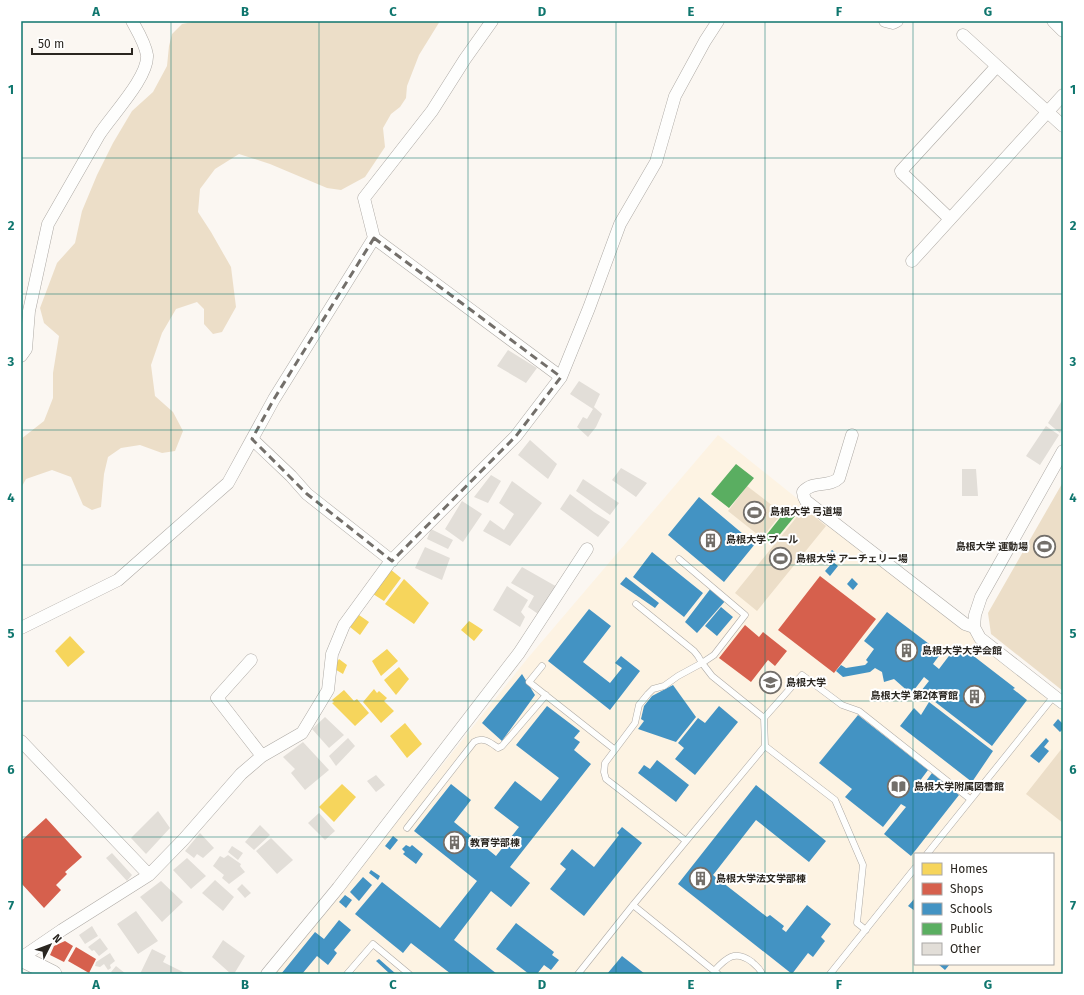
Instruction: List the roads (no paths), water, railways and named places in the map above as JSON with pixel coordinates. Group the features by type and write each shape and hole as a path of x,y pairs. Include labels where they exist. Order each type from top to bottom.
{"street":[{"path":"21,356 26,349 28,311 48,224 99,134 134,88 144,69 147,56 143,41 132,21"},
{"path":"492,21 464,59 432,111 364,198 374,238 560,377"},
{"path":"53,974 21,958 149,875 184,839 241,774 262,756 302,733 328,690 332,654 344,625 392,561 516,436 560,377 589,308 620,224 656,162 675,96 705,41 718,21"},
{"path":"885,21 890,24 897,21"},
{"path":"1053,21 1063,30"},
{"path":"963,35 1063,126"},
{"path":"950,219 900,171 997,66"},
{"path":"912,261 1063,95"},
{"path":"21,628 118,580 228,483 274,399 374,238"},
{"path":"852,435 839,478 834,483 809,486 803,492 804,497 812,505 965,624 974,627"},
{"path":"252,439 308,494 392,561"},
{"path":"1058,699 980,638 974,627 975,615 981,597 1063,451"},
{"path":"267,974 338,888 519,653 587,549"},
{"path":"251,660 217,698 262,756"},
{"path":"21,741 149,875"}],"lane":[{"path":"678,560 745,615 714,655 664,686 653,689 648,694 639,705 636,723 605,763 604,772 606,779 686,841"},
{"path":"636,604 694,651 712,676 764,718"},
{"path":"542,666 529,682 614,750"},
{"path":"578,974 633,905 765,746 764,718 802,674 842,705 859,711 970,800"},
{"path":"406,828 474,742 481,739 490,742 498,748 502,746 546,695"},
{"path":"928,853 970,800 1058,699"},
{"path":"765,746 835,800 863,865 857,923 866,930"},
{"path":"830,974 914,869"},
{"path":"633,905 716,973 725,960 735,955 740,955 745,957 760,969 762,974"},
{"path":"347,974 373,944 409,974"}],"place":[{"name":"島根大学 弓道場","path":"755,512"},
{"name":"島根大学 プール","path":"711,540"},
{"name":"島根大学 運動場","path":"1044,547"},
{"name":"島根大学 アーチェリー場","path":"781,559"},
{"name":"島根大学大学会館","path":"906,651"},
{"name":"島根大学","path":"771,683"},
{"name":"島根大学 第2体育館","path":"974,696"},
{"name":"島根大学附属図書館","path":"899,787"},
{"name":"教育学部棟","path":"455,843"},
{"name":"島根大学法文学部棟","path":"700,879"}]}
